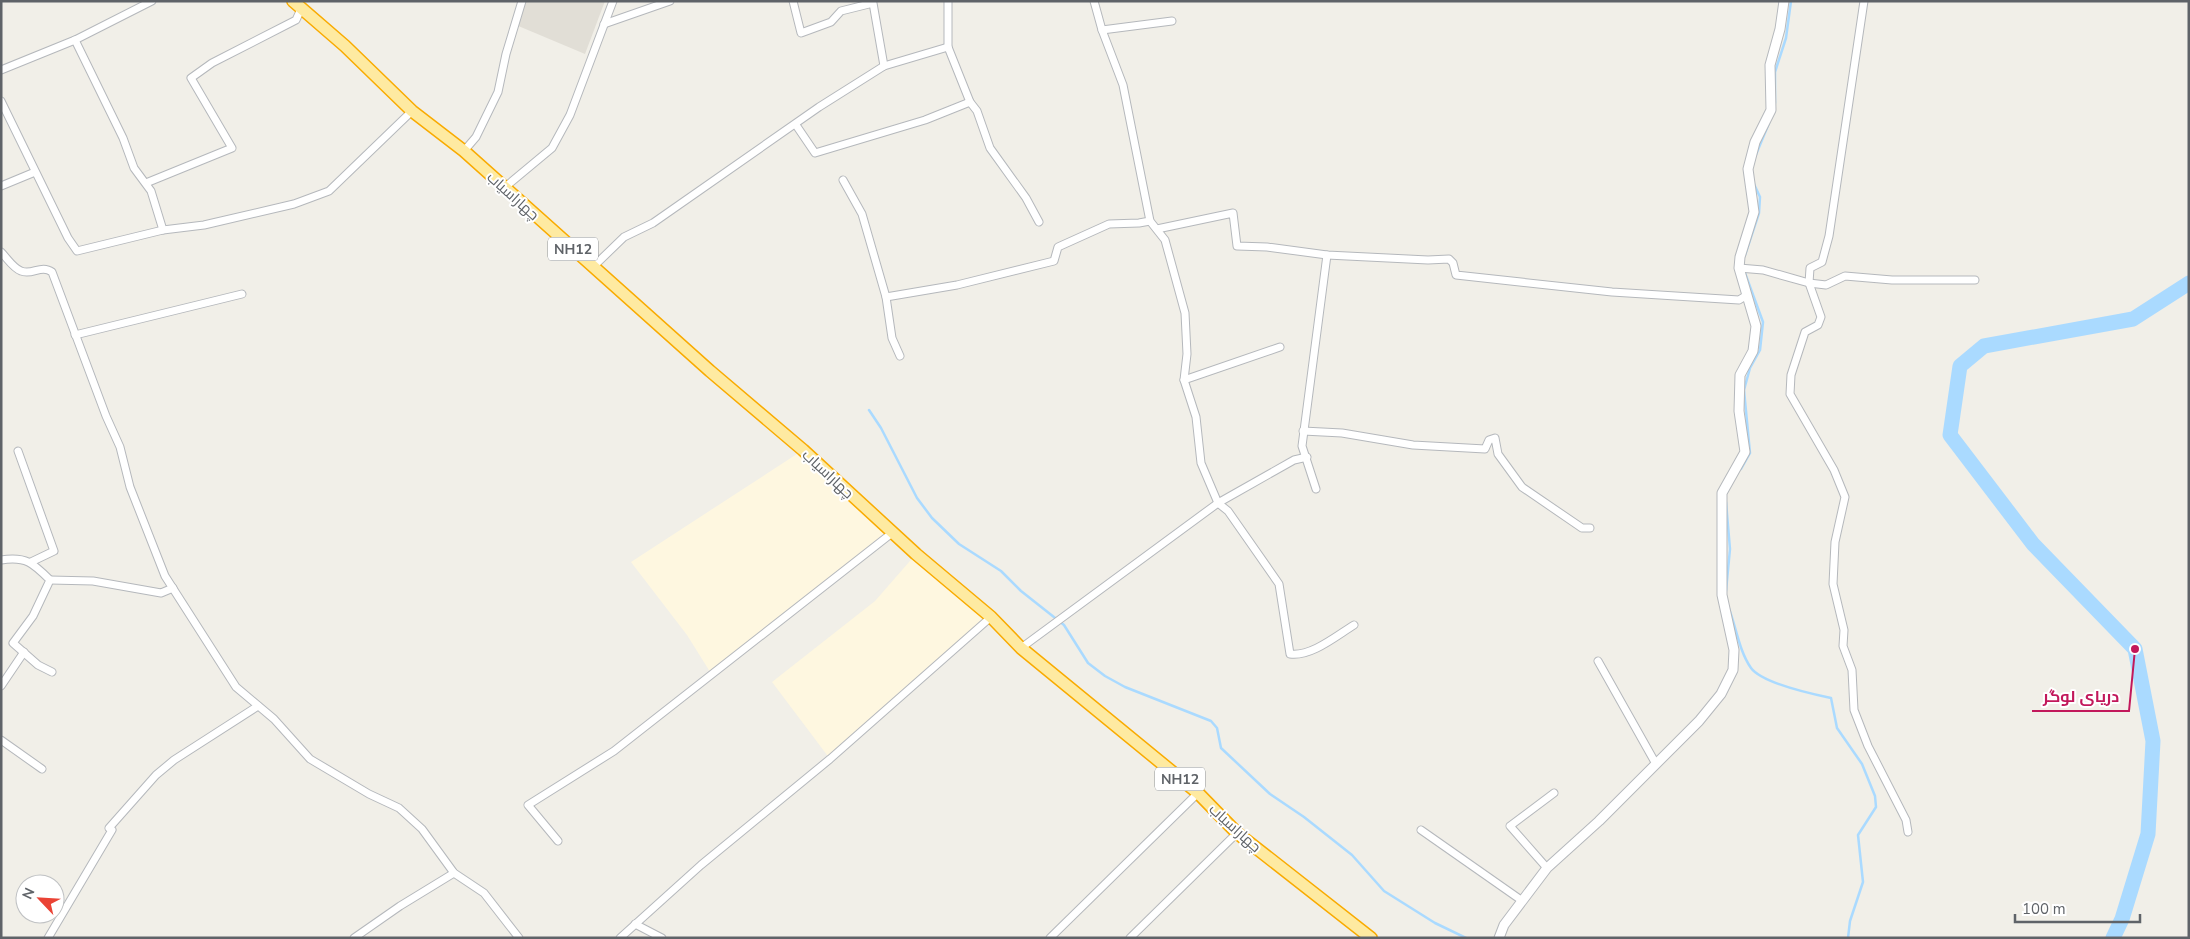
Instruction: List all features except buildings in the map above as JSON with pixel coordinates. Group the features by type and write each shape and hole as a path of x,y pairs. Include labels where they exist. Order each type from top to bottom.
{"highway":[{"name":"چهاراسیاب","path":"297,5 345,46 412,112 464,151 710,371 803,450 892,533 991,618 1021,648 1198,793 1237,833 1371,938"}],"street":[{"path":"1,70 75,40 152,1"},
{"path":"464,151 476,137 498,92 506,54 522,1"},
{"path":"504,188 552,148 570,115 613,1"},
{"path":"604,24 670,1"},
{"path":"794,1 801,33 831,22 841,12 873,3 884,66"},
{"path":"948,1 948,47 970,102 977,111 990,148 1026,198 1039,222"},
{"path":"1094,1 1102,30 1123,85 1150,221 1165,240 1185,313 1187,354 1184,380 1196,417 1201,463 1218,503 1228,512 1279,584 1290,654 1295,655 1315,648 1354,625"},
{"path":"1499,938 1504,925 1521,900 1547,868 1599,820 1699,721 1721,694 1733,670 1734,650 1722,595 1722,493 1745,452 1739,410 1740,375 1753,351 1756,326 1739,268 1740,257 1754,212 1748,169 1755,142 1772,110 1770,64 1780,29 1784,1"},
{"path":"1864,1 1829,236 1822,262 1810,268 1809,283 1821,317 1818,325 1805,332 1791,375 1790,394 1834,470 1845,497 1835,542 1833,584 1844,630 1843,646 1852,670 1854,710 1868,746 1906,820 1908,832"},
{"path":"146,183 232,148 191,78 212,63 296,20 297,5"},
{"path":"1102,30 1172,21"},
{"path":"75,40 123,138 134,168 152,191 163,230"},
{"path":"593,267 624,237 653,223 796,125 819,107 884,66 948,47"},
{"path":"1,101 68,238 77,251 163,230 204,225 240,217 294,204 329,191 412,112"},
{"path":"796,125 815,153 925,120 970,102"},
{"path":"1,186 36,172"},
{"path":"843,180 862,214 886,297 892,338 900,356"},
{"path":"1157,229 1233,213 1237,246 1267,247 1327,255 1428,260 1449,259 1453,262 1456,275 1612,292 1739,300 1747,295"},
{"path":"886,297 957,285 1054,261 1058,247 1109,224 1150,221"},
{"path":"1,252 22,272 42,268 52,272 106,416 120,447 130,486 165,576 236,687 274,719 310,759 369,794 400,808 422,829 454,873 484,893 519,938"},
{"path":"1316,489 1302,446 1327,255"},
{"path":"1739,268 1763,270 1809,283 1826,285 1845,276 1892,280 1975,280"},
{"path":"75,335 242,294"},
{"path":"1184,380 1280,347"},
{"path":"1304,431 1342,433 1413,445 1485,449 1489,440 1495,438 1498,454 1522,487 1582,528 1590,528"},
{"path":"18,451 54,551 31,562"},
{"path":"1021,648 1218,503 1294,460 1307,457"},
{"path":"558,841 528,805 614,751 892,533"},
{"path":"1,560 14,558 31,562 50,580 93,581 161,593 173,588"},
{"path":"50,580 33,616 13,643 38,665 52,672"},
{"path":"620,938 701,865 830,759 991,618"},
{"path":"1,686 24,652"},
{"path":"1598,661 1656,764"},
{"path":"48,938 112,830 109,828 130,803 174,760 258,706"},
{"path":"1,740 42,769"},
{"path":"1050,938 1198,793"},
{"path":"1547,868 1510,826 1554,793"},
{"path":"1421,830 1521,900"},
{"path":"1130,938 1237,833"},
{"path":"354,938 400,906 454,873"},
{"path":"635,924 662,938"}],"shaded area":[{"path":"525,1 605,1 585,54 516,25"},
{"path":"803,450 892,533 712,675 687,635 631,562"},
{"path":"916,554 991,617 830,759 772,682 875,601"}],"waterway":[{"path":"1775,103 1775,72 1786,38 1791,1"},
{"path":"1755,157 1769,123"},
{"path":"1745,255 1759,213 1760,197 1754,184"},
{"path":"1741,469 1750,453 1744,390 1750,368 1760,350 1763,322 1745,273"},
{"path":"2113,938 2122,919 2148,834 2153,741 2135,649 2033,544 1950,435 1960,366 1984,346 2133,319 2189,283"},
{"path":"869,410 881,428 917,498 932,518 959,544 1001,571 1021,591 1064,625 1088,663 1105,676 1125,687 1211,721 1217,728 1221,748 1270,794 1304,817 1352,855 1384,891 1435,923 1466,938"},
{"path":"1726,502 1730,549 1726,591"},
{"path":"1728,606 1743,654 1751,668 1776,683 1831,698 1837,728 1862,764 1875,796 1876,807 1858,835 1863,882 1850,921 1848,938"}],"place":[{"name":"دریای لوگر","path":"2135,649"}]}
